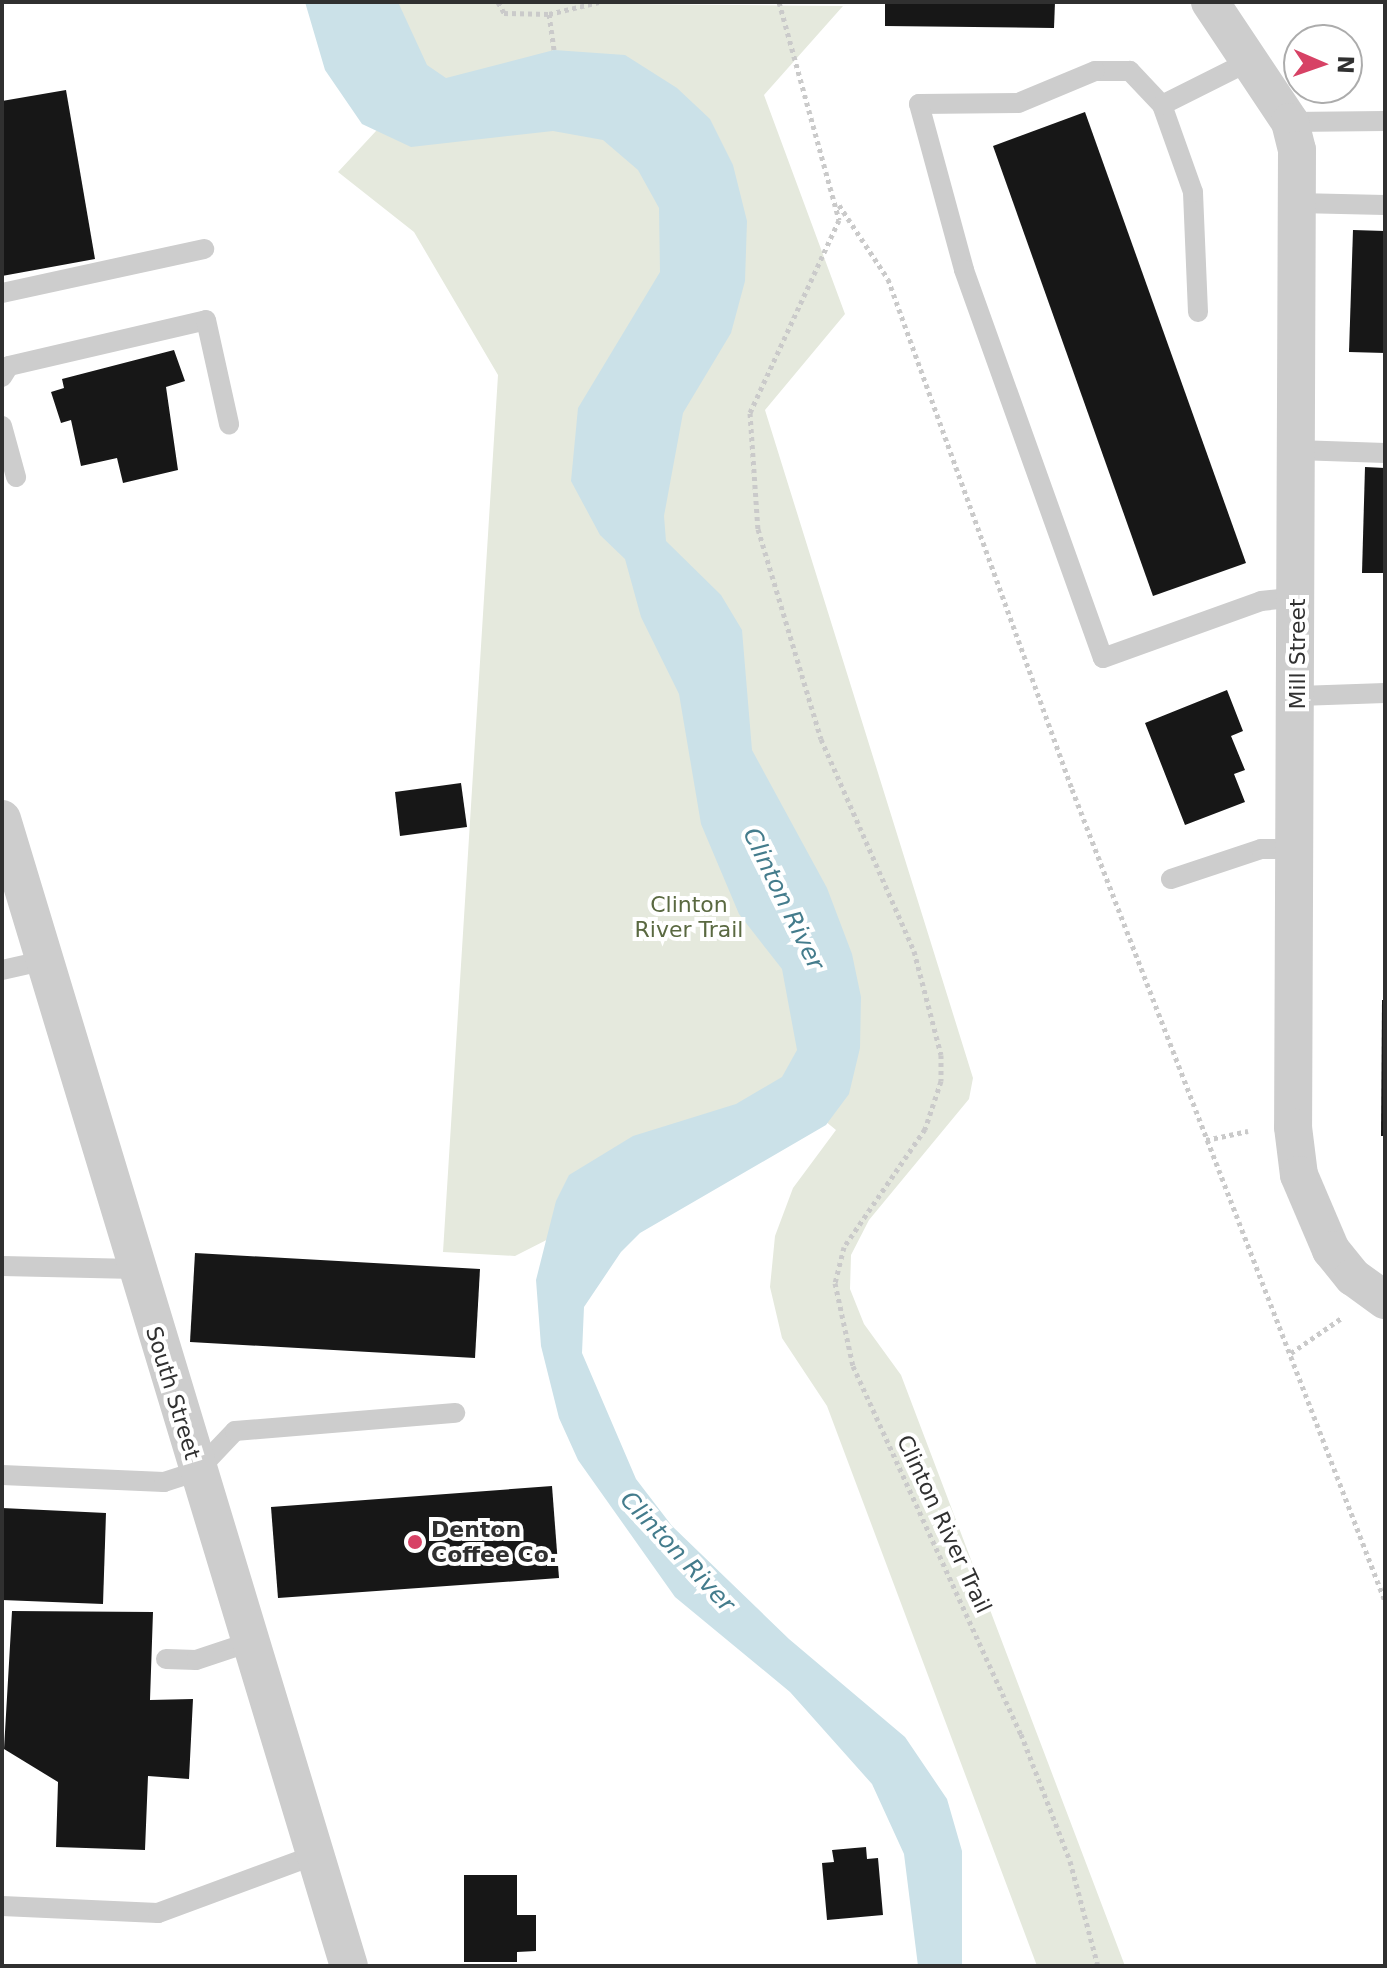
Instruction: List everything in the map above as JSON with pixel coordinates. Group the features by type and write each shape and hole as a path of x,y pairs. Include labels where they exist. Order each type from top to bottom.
{"street":[{"name":"Mill Street","path":"1210,2 1252,60 1290,122 1297,203 1299,696 1293,1127 1299,1175 1331,1250 1380,1297"},
{"name":"South Street","path":"2,819 135,1269 349,1966"}],"lane":[{"path":"1162,105 1252,60"},
{"path":"1198,312 1193,192 1162,105 1130,71 1095,71 1018,103 919,104 964,270 1103,658 1261,601 1298,597"},
{"path":"1290,122 1385,121"},
{"path":"1297,203 1385,205"},
{"path":"2,293 204,249"},
{"path":"2,377 9,366 206,320 229,424"},
{"path":"2,426 16,477"},
{"path":"1297,450 1385,453"},
{"path":"1299,696 1385,693"},
{"path":"1171,879 1261,849 1297,849"},
{"path":"2,970 42,961"},
{"path":"2,1266 135,1269"},
{"path":"2,1475 164,1482 197,1471 235,1431 455,1413"},
{"path":"166,1659 196,1660 250,1642"},
{"path":"2,1906 158,1913 315,1855"}],"path":[{"path":"498,2 504,13 549,14 599,2"},
{"path":"779,2 839,204 888,279 1206,1140 1385,1601"},
{"path":"549,14 554,50"},
{"name":"Clinton River Trail","path":"839,204 834,235 750,413 751,468 758,529 821,739 914,951 941,1055 941,1081 925,1129 844,1247 835,1283 853,1366 1021,1734 1070,1861 1098,1966"},
{"path":"1206,1140 1248,1131"},
{"path":"1291,1353 1380,1297"}],"green space":[{"name":"Clinton River Trail","path":"396,2 843,6 764,95 845,314 765,410 973,1078 969,1099 869,1220 851,1255 850,1289 864,1324 901,1375 1125,1966 1037,1966 827,1406 782,1338 770,1287 775,1236 793,1188 836,1130 808,1107 515,1256 443,1252 498,375 414,232 338,172 389,117"}],"water":[{"name":"Clinton River","path":"305,2 398,2 427,65 446,78 554,50 625,55 677,88 710,119 733,165 747,221 745,281 731,333 683,413 664,516 666,541 721,595 742,630 752,750 827,888 852,954 861,997 860,1048 849,1094 826,1125 640,1233 621,1252 584,1307 582,1353 636,1479 672,1526 789,1639 905,1737 947,1799 962,1851 962,1966 918,1966 904,1854 872,1784 790,1692 675,1597 578,1460 559,1418 541,1346 536,1280 556,1201 569,1175 633,1136 736,1104 782,1077 797,1050 782,969 739,914 701,824 679,694 641,617 625,559 600,535 571,481 578,408 660,272 659,208 638,170 603,140 553,131 411,147 362,124 325,70"}],"building":[{"path":"885,2 1055,2 1054,28 885,26"},
{"path":"66,90 95,259 2,276 2,101"},
{"path":"1085,112 1246,563 1153,596 993,146"},
{"path":"1353,230 1385,231 1385,353 1349,352"},
{"path":"174,350 185,381 166,387 178,470 123,483 117,458 81,466 71,420 61,423 51,392 64,388 62,379"},
{"path":"1365,467 1385,468 1385,573 1362,573"},
{"path":"1227,690 1243,731 1231,736 1245,770 1234,774 1245,802 1185,825 1145,723"},
{"path":"461,783 467,827 400,836 395,792"},
{"path":"1382,1000 1385,1000 1385,1136 1381,1136"},
{"path":"195,1253 480,1269 475,1358 190,1342"},
{"name":"Denton Coffee Co.","path":"552,1486 559,1578 278,1598 271,1507"},
{"path":"2,1508 106,1513 103,1604 2,1600"},
{"path":"12,1611 153,1612 150,1700 193,1699 189,1779 148,1776 145,1850 56,1847 58,1782 4,1749"},
{"path":"866,1847 867,1859 878,1858 883,1915 827,1920 822,1863 834,1862 832,1850"},
{"path":"464,1875 517,1875 517,1915 536,1915 536,1951 517,1952 517,1962 464,1962"}],"place":[{"name":"Denton Coffee Co.","path":"415,1542"}]}
